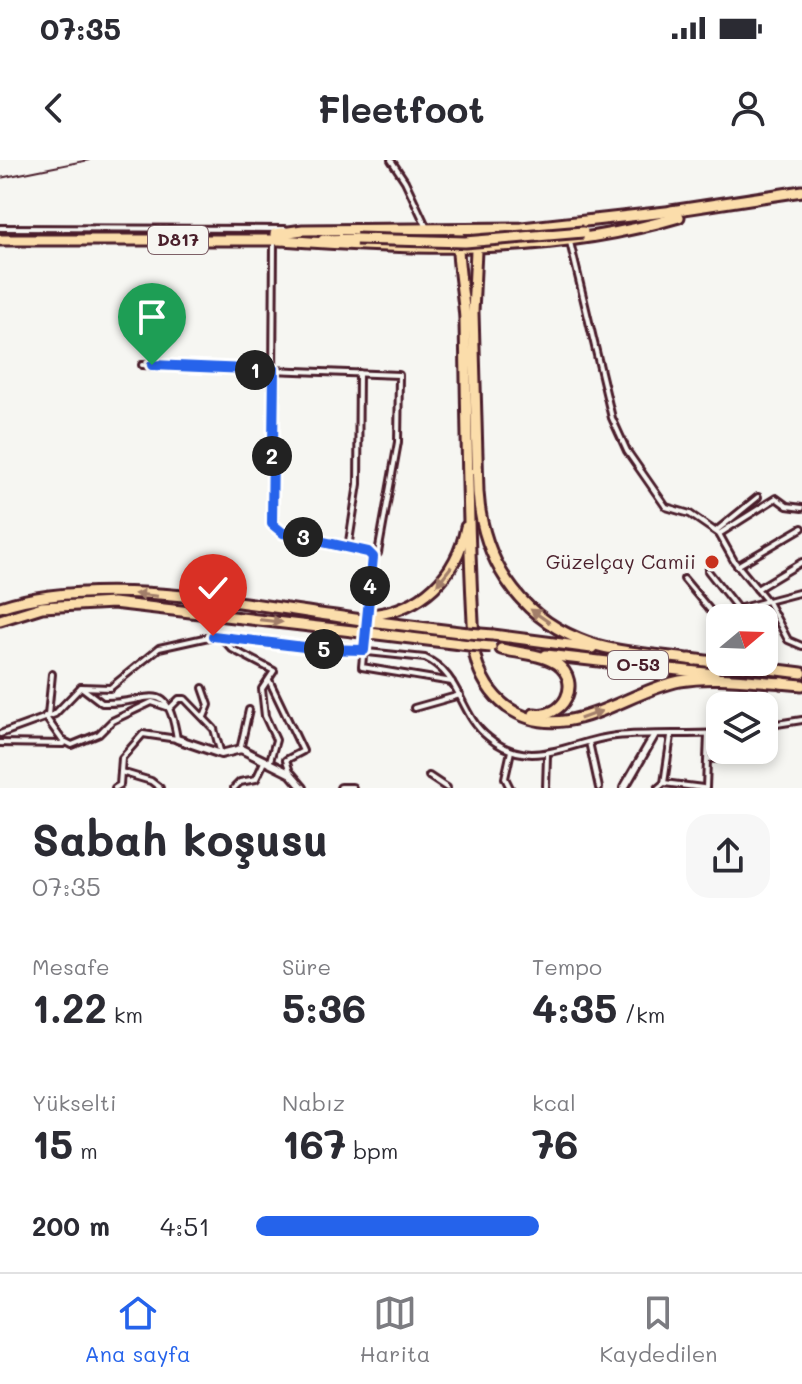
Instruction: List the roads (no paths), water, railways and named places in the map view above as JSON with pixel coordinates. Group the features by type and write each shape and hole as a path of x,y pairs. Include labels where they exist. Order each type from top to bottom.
{"highway":[{"name":"D817","path":"1,234 466,238 582,230 802,194"},
{"path":"277,238 303,230 460,231 677,214"},
{"path":"277,238 478,249 570,240 644,228 677,214"},
{"path":"477,230 473,312 479,513 494,559 519,598 548,622 580,640 694,660"},
{"path":"460,231 457,250 464,287 475,656 491,692 512,710 538,721 565,722 683,680 784,683"},
{"path":"477,418 478,627 483,667 496,689 516,706 541,715 560,708 569,691 563,670 549,660 496,648"},
{"path":"367,618 414,603 434,589 449,571 465,535 468,476"},
{"name":"O-53","path":"0,607 72,592 118,592 367,618 802,673"},
{"name":"O-53","path":"0,620 42,607 113,603 802,685"}],"street":[{"path":"391,160 405,181 428,230"},
{"path":"1,234 303,230"},
{"path":"142,365 274,370 359,373 396,373 400,379 398,442 378,553 283,533 272,524 274,370 277,238"},
{"path":"570,240 608,405 627,451 666,507 690,514 718,533 737,566 768,602 788,640 802,646"},
{"path":"348,548 358,484 359,373"},
{"path":"718,533 758,497"},
{"path":"718,533 776,498 787,506 802,508"},
{"path":"737,566 802,528"},
{"path":"372,554 374,562 362,667 454,682"},
{"path":"757,589 802,562"},
{"path":"708,571 734,604"},
{"path":"684,579 706,605"},
{"path":"759,604 802,592"},
{"path":"220,636 232,649 271,667 274,676 263,685 262,699 277,744 256,779 240,782 234,788"},
{"path":"2,733 60,710 81,687 110,688 159,648 172,642 220,636 425,658 446,671 486,736 511,751 547,755 612,736 706,733"},
{"path":"52,674 47,715 66,744"},
{"path":"269,680 303,751 286,760 291,774 303,788"},
{"path":"81,687 102,703 160,697 170,708 177,739"},
{"path":"203,688 209,705 204,717"},
{"path":"414,708 460,695"},
{"path":"170,708 179,699 185,699 214,729 221,754"},
{"path":"0,743 66,744 99,734 112,721 152,702 170,708"},
{"path":"240,750 249,710"},
{"path":"778,724 802,720"},
{"path":"2,733 18,742"},
{"path":"115,788 120,785 122,758 143,734 177,739 221,754 240,750 291,774"},
{"path":"624,788 654,736"},
{"path":"658,788 664,783 671,736"},
{"path":"589,742 599,788"},
{"path":"510,788 505,778 511,751"},
{"path":"546,788 547,755"},
{"path":"664,783 705,788 707,764"},
{"path":"121,772 151,781 160,788"},
{"path":"429,776 447,788"},
{"path":"341,788 352,788"}],"railway":[{"path":"0,178 89,160"}],"place":[{"name":"Güzelçay Camii","path":"712,562"}]}
